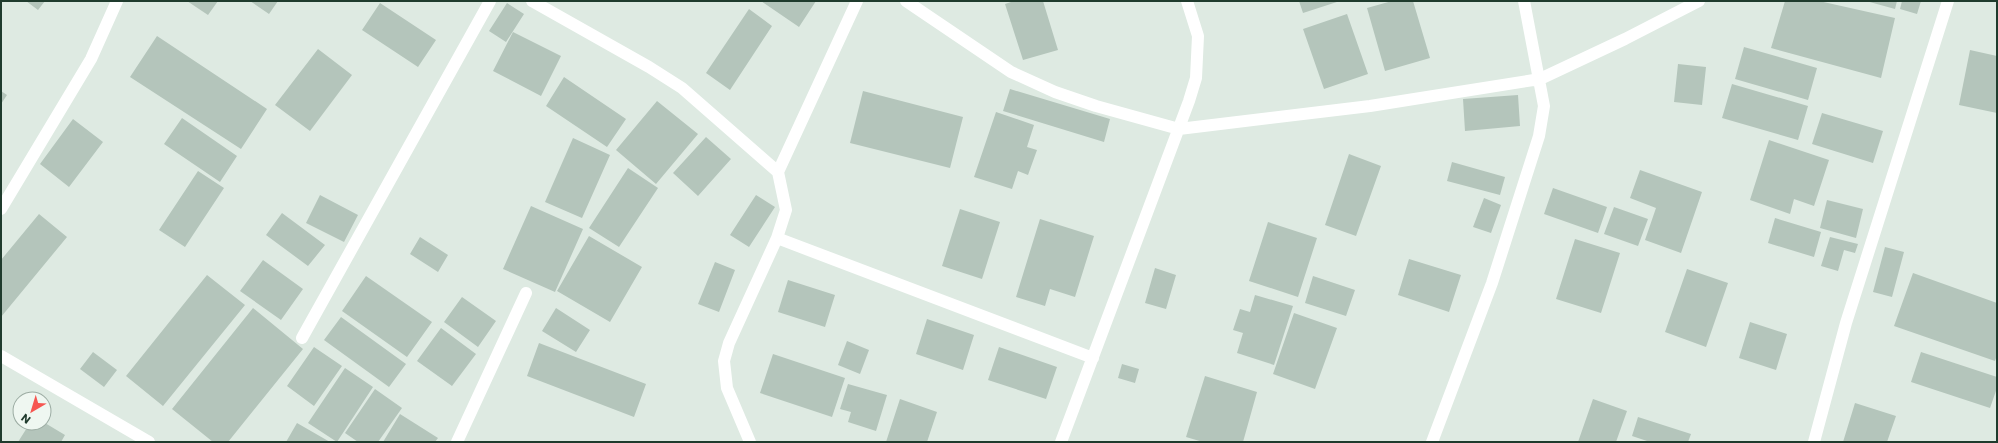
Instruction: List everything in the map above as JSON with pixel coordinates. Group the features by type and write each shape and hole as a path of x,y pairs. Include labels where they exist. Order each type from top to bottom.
{"street":[{"path":"1,209 91,59 117,1"},
{"path":"302,338 490,1"},
{"path":"532,1 649,67 682,88 778,172"},
{"path":"750,442 727,388 724,361 729,343 777,238 786,210 778,172 857,1"},
{"path":"906,1 1011,72 1055,92 1096,106 1179,129 1370,106 1540,79 1625,39 1699,1"},
{"path":"1061,442 1179,129 1196,78 1198,36 1187,1"},
{"path":"1432,442 1492,283 1539,136 1544,106 1524,1"},
{"path":"1814,442 1846,323 1948,1"},
{"path":"777,238 1093,358"},
{"path":"457,442 526,293"},
{"path":"1,356 149,442"}],"building":[{"path":"26,1 45,1 38,10"},
{"path":"187,1 218,1 208,15"},
{"path":"250,1 278,1 269,14"},
{"path":"761,1 816,1 799,27"},
{"path":"1014,1 1043,1 1058,50 1023,60 1005,4"},
{"path":"1299,1 1340,1 1303,13"},
{"path":"1392,1 1413,1 1430,58 1385,71 1367,8"},
{"path":"1785,1 1819,1 1895,18 1881,78 1771,48"},
{"path":"1866,1 1897,1 1895,9"},
{"path":"1902,1 1921,1 1917,14 1900,9"},
{"path":"380,3 436,40 418,67 362,30"},
{"path":"507,3 524,14 506,42 489,31"},
{"path":"749,9 772,26 730,90 706,73"},
{"path":"1347,14 1368,74 1324,89 1303,29"},
{"path":"513,32 561,56 541,96 493,71"},
{"path":"157,36 267,109 241,149 130,77"},
{"path":"1744,47 1817,68 1808,100 1735,79"},
{"path":"318,49 352,75 310,131 275,105"},
{"path":"1970,50 1997,56 1997,113 1959,105"},
{"path":"1678,64 1706,67 1702,105 1674,102"},
{"path":"564,77 626,119 607,147 546,106"},
{"path":"1732,84 1808,106 1798,140 1722,118"},
{"path":"1010,89 1110,119 1104,142 1003,111"},
{"path":"1,91 7,95 1,104"},
{"path":"863,91 963,117 950,168 850,143"},
{"path":"1518,95 1520,126 1465,131 1463,99"},
{"path":"657,101 698,134 656,184 616,150"},
{"path":"996,112 1034,125 1027,147 1037,150 1028,175 1018,171 1012,189 974,177"},
{"path":"1822,113 1883,131 1873,163 1812,144"},
{"path":"182,118 237,156 220,182 164,144"},
{"path":"73,119 103,142 69,187 40,164"},
{"path":"706,137 731,159 698,196 673,173"},
{"path":"573,138 610,155 582,218 545,202"},
{"path":"1769,140 1829,160 1814,206 1794,199 1790,214 1750,200"},
{"path":"1349,154 1381,166 1356,236 1325,225"},
{"path":"1452,162 1505,177 1500,195 1447,181"},
{"path":"628,168 658,188 619,247 589,228"},
{"path":"1640,170 1702,192 1681,253 1645,240 1656,208 1630,198"},
{"path":"198,171 224,188 185,247 159,230"},
{"path":"1553,188 1607,207 1598,233 1544,214"},
{"path":"320,195 358,215 344,242 306,223"},
{"path":"756,195 775,207 749,247 730,235"},
{"path":"1484,198 1501,205 1491,233 1473,227"},
{"path":"1827,200 1863,209 1856,238 1820,228"},
{"path":"531,206 583,229 555,292 503,269"},
{"path":"1614,207 1648,219 1638,246 1604,234"},
{"path":"960,209 1000,222 982,279 942,266"},
{"path":"282,213 325,245 308,266 266,235"},
{"path":"39,214 67,237 1,317 1,260"},
{"path":"1775,218 1821,232 1814,257 1768,243"},
{"path":"1040,219 1094,236 1075,297 1050,289 1045,306 1016,297"},
{"path":"1268,222 1317,238 1298,297 1249,281"},
{"path":"589,236 642,267 610,322 557,291"},
{"path":"420,237 448,255 438,272 410,254"},
{"path":"1830,237 1858,244 1855,253 1844,250 1838,271 1821,266"},
{"path":"1575,239 1620,253 1601,313 1556,299"},
{"path":"1885,247 1904,252 1892,297 1873,292"},
{"path":"1409,259 1461,275 1449,312 1398,295"},
{"path":"263,260 303,289 281,320 240,291"},
{"path":"715,262 735,270 719,312 698,304"},
{"path":"1155,268 1176,275 1166,309 1145,303"},
{"path":"1687,269 1728,283 1706,347 1665,332"},
{"path":"1913,273 1997,303 1997,355 1995,361 1894,326"},
{"path":"207,275 245,305 163,406 126,376"},
{"path":"366,276 432,322 407,357 342,311"},
{"path":"1313,276 1355,290 1346,316 1305,303"},
{"path":"788,280 835,295 825,327 778,312"},
{"path":"1255,295 1293,306 1274,365 1237,353 1243,333 1233,330 1240,309 1250,312"},
{"path":"462,297 496,321 478,347 444,322"},
{"path":"253,308 303,349 228,442 213,442 172,409"},
{"path":"556,308 590,330 576,352 542,331"},
{"path":"1294,313 1337,328 1315,389 1273,374"},
{"path":"341,317 406,364 389,387 324,340"},
{"path":"927,319 974,335 963,370 916,354"},
{"path":"1750,322 1787,334 1776,370 1739,358"},
{"path":"441,328 476,354 452,386 417,361"},
{"path":"847,341 869,350 860,374 838,365"},
{"path":"539,343 646,384 634,417 527,376"},
{"path":"314,347 342,366 314,406 287,386"},
{"path":"999,347 1057,367 1046,399 988,380"},
{"path":"93,352 117,370 104,387 80,369"},
{"path":"1921,352 1997,377 1997,388 1990,408 1911,382"},
{"path":"773,354 845,378 832,417 760,393"},
{"path":"1122,364 1139,369 1135,383 1118,378"},
{"path":"345,368 373,387 337,442 308,423"},
{"path":"1205,376 1257,392 1243,442 1203,442 1186,437"},
{"path":"848,384 887,395 876,431 848,422 851,412 840,409"},
{"path":"375,389 402,408 378,442 358,442 345,433"},
{"path":"900,399 937,412 927,442 886,442"},
{"path":"1593,399 1627,411 1616,442 1578,442"},
{"path":"1855,403 1896,416 1887,442 1843,442"},
{"path":"400,414 438,438 435,442 383,442"},
{"path":"1638,417 1691,434 1688,442 1650,442 1632,436"},
{"path":"297,423 330,442 286,442"},
{"path":"52,427 65,435 61,442 18,442 25,431 52,431"}]}
